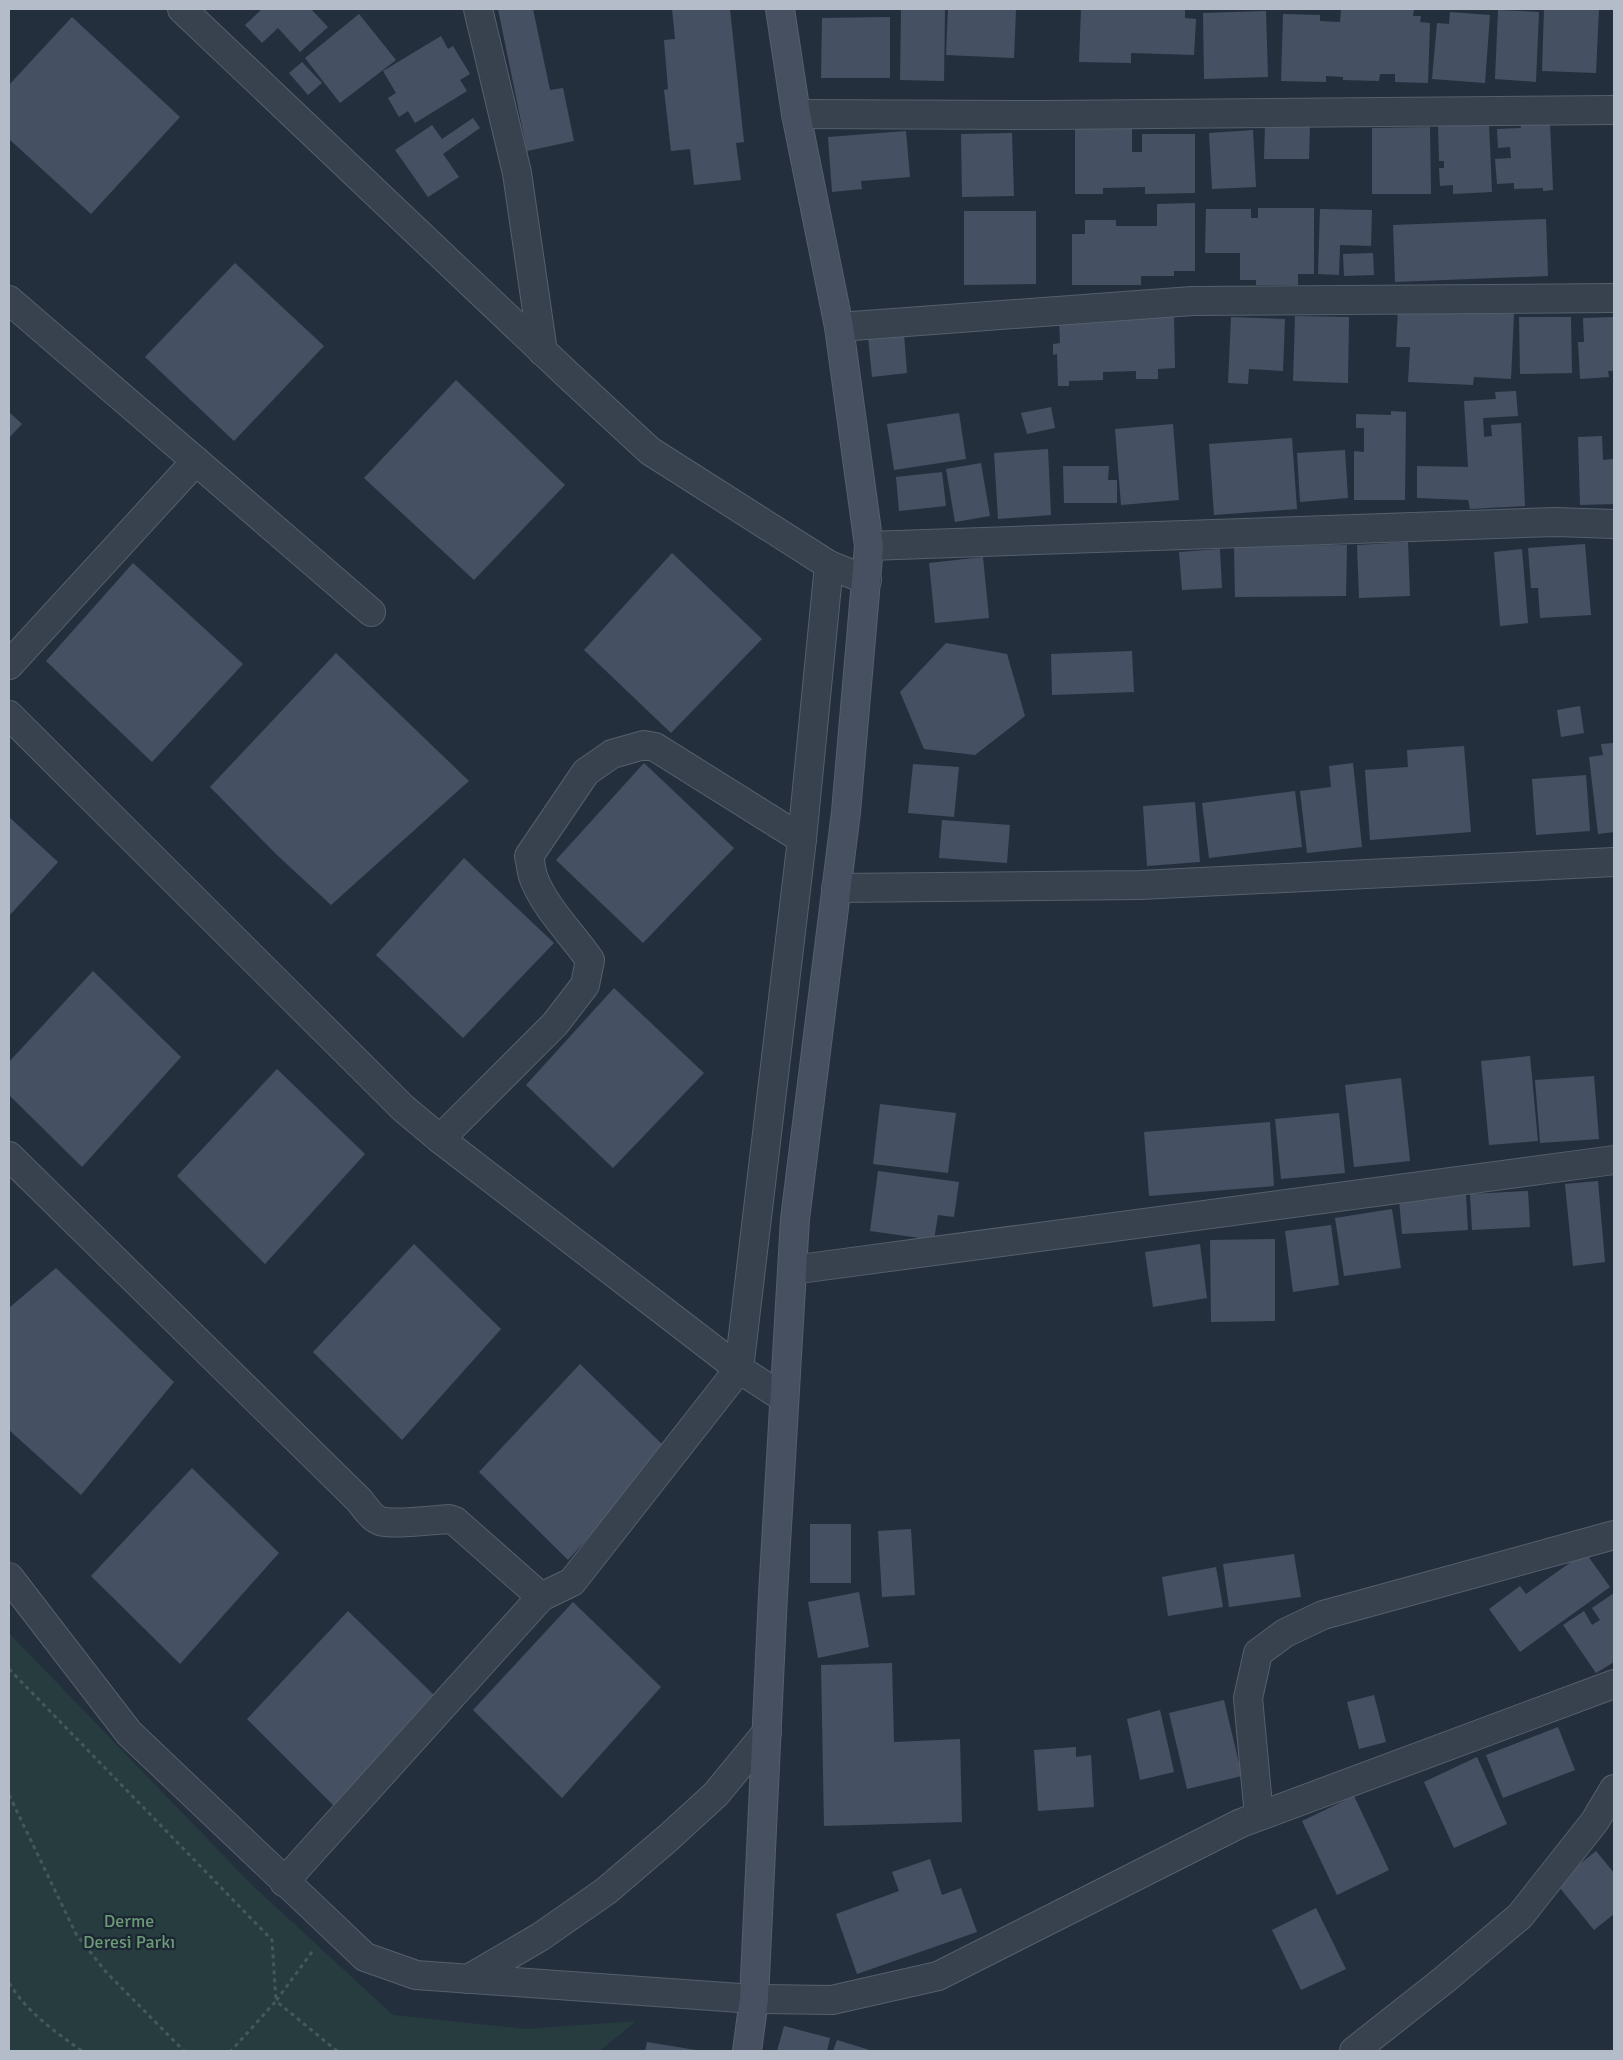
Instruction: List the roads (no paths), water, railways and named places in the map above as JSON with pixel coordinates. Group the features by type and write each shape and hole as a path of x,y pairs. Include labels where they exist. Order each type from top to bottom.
{"street":[{"path":"182,9 650,451 829,564 866,580"},
{"path":"478,9 517,173 543,352"},
{"path":"747,2051 754,1999 784,1398 795,1219 846,812 869,546 839,327 796,114 780,9"},
{"path":"796,114 1046,115 1614,110"},
{"path":"839,327 1192,301 1614,298"},
{"path":"9,300 371,612"},
{"path":"9,666 196,461"},
{"path":"869,546 1555,522 1614,524"},
{"path":"284,1882 541,1596 572,1582 739,1369 802,839 829,564"},
{"path":"9,715 396,1101 440,1139 739,1369 784,1398"},
{"path":"440,1139 555,1024 585,985 590,960 576,939 548,905 533,878 529,856 586,772 612,754 644,745 655,747 802,839"},
{"path":"836,888 1140,886 1614,862"},
{"path":"9,1156 360,1501 369,1513 379,1520 390,1522 449,1519 455,1521 541,1596"},
{"path":"792,1270 1614,1160"},
{"path":"1259,1816 1248,1698 1258,1653 1284,1633 1323,1615 1614,1535"},
{"path":"9,1577 129,1733 365,1957 416,1975 754,1999 832,2000 938,1976 1241,1823 1614,1684"},
{"path":"468,1979 540,1937 606,1891 716,1794 767,1732"},
{"path":"1354,2051 1444,1980 1520,1916 1595,1821 1614,1789"}],"park label":[{"name":"Derme Deresi Parkı","path":"129,1931"}]}
